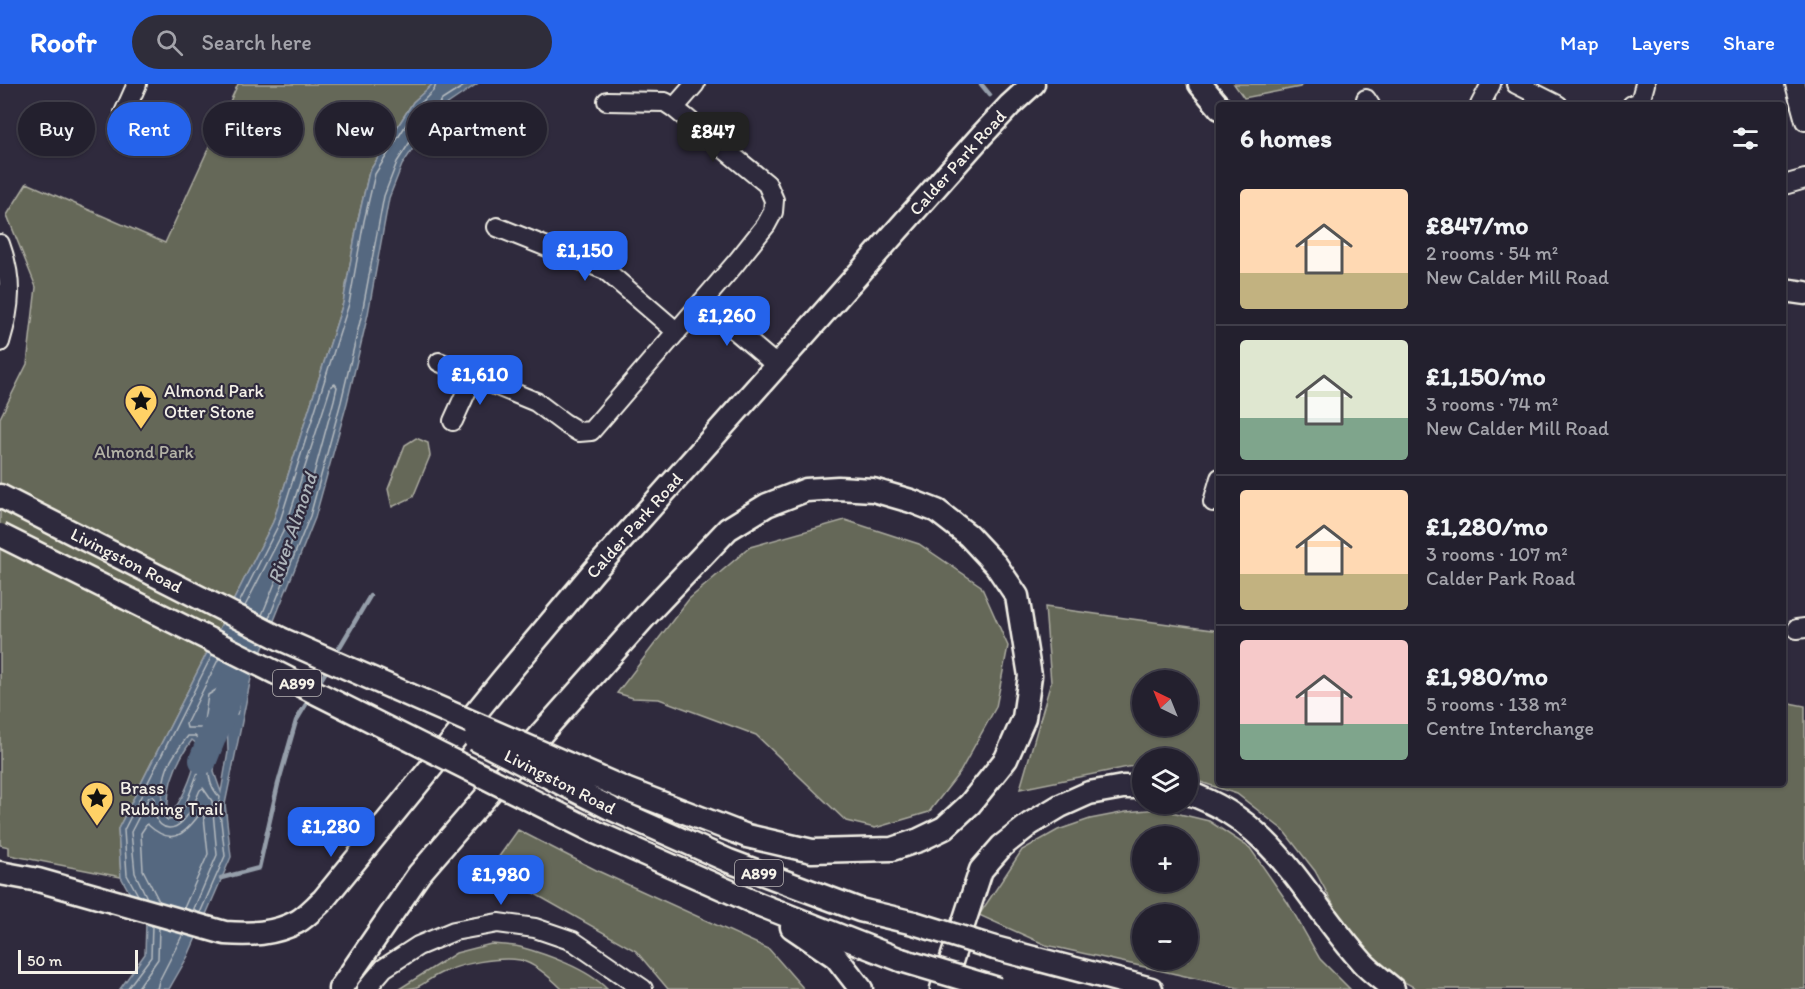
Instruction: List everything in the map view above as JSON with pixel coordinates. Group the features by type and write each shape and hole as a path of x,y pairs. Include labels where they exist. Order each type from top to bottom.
{"main road":[{"name":"Calder Park Road","path":"0,873 38,880 225,933 252,935 274,931 298,922 322,900 594,571 1010,105 1033,84"},
{"path":"1200,84 1216,103"},
{"path":"1786,290 1805,293"},
{"path":"281,639 626,789 747,836 812,851 892,849 944,828 970,804 1006,759 1024,718 1030,676 1017,596 996,565 968,535 937,511 911,501 873,490 838,488 806,490 767,505 728,530 650,611 508,771 419,874 340,989"},
{"name":"Livingston Road","path":"6,498 610,808 729,861 860,910 914,922 995,948 1151,989"},
{"name":"Livingston Road","path":"0,535 595,832 758,904 901,960 999,989"},
{"path":"942,989 981,870 1002,846 1030,824 1060,806 1089,794 1132,788"},
{"path":"1198,797 1222,807 1253,828 1301,882 1363,964 1393,989"},
{"path":"758,904 836,957 861,989"}],"street":[{"path":"129,102 137,84"},
{"path":"674,108 695,84"},
{"path":"1482,102 1491,84"},
{"path":"1516,84 1552,102"},
{"path":"1639,102 1645,84"},
{"path":"1795,84 1805,121"},
{"path":"439,362 536,402 579,432 591,430 766,225 773,212 774,200 767,184 674,108 665,102 607,101"},
{"path":"1786,184 1805,179"},
{"path":"497,227 605,270 676,332"},
{"path":"0,244 10,284 8,317 0,342"},
{"path":"702,302 776,365"},
{"path":"453,421 473,377"},
{"path":"1213,502 1216,492"},
{"path":"366,989 384,968 418,946 454,931 498,923 536,928 573,941 644,989"}],"green space":[{"name":"Almond Park","path":"238,84 433,84 413,102 407,102 407,112 395,131 395,102 315,102 315,156 379,156 369,172 343,303 273,522 118,829 121,877 9,855 9,847 0,845 0,418 27,364 36,287 7,215 27,183 165,243 205,156 303,156 303,102 230,102"},
{"path":"1234,84 1302,84 1300,87 1244,98"},
{"path":"416,438 428,443 430,456 413,497 392,507 388,489 405,445"},
{"path":"845,520 919,544 981,586 1008,646 996,707 960,772 929,812 875,828 846,821 756,735 659,699 633,698 617,693 689,599 750,547"},
{"path":"1045,607 1216,631 1216,786 1786,786 1786,702 1805,706 1805,989 1417,989 1388,973 1344,924 1315,871 1283,830 1237,794 1198,781 1198,748 1132,748 1132,766 1020,789 1051,682"},
{"path":"1132,811 1132,814 1180,814 1209,821 1250,848 1288,903 1320,959 1350,989 1243,989 1158,970 1198,970 1198,904 1132,904 1132,964 1046,945 979,915 1022,850 1058,830 1090,819"},
{"path":"518,830 598,871 769,949 804,989 668,989 636,951 530,891 504,885 490,888 478,886"},
{"path":"491,944 520,947 554,958 589,975 607,989 562,989 532,965 511,959 491,960 458,967 441,973 418,986 399,989 456,953"}],"water":[{"path":"433,84 477,84 450,102 413,102"},
{"path":"407,112 408,156 389,198 368,314 347,403 315,518 251,678 225,804 231,857 188,956 169,989 120,989 145,954 146,923 121,877 118,829 273,522 343,303 369,172 379,156 395,156 395,131","holes":["220,698 227,718 228,752 221,792 214,772","192,740 199,746 185,792 169,816 170,785 181,757"]}],"waterway":[{"path":"981,84 990,95"},
{"path":"335,655 370,596"},
{"path":"317,686 328,668"},
{"name":"River Almond","path":"203,760 238,672"},
{"path":"221,878 259,868 278,784 296,721 311,696"}],"place":[{"name":"Almond Park Otter Stone","path":"141,430"},
{"name":"Brass Rubbing Trail","path":"97,827"}]}
